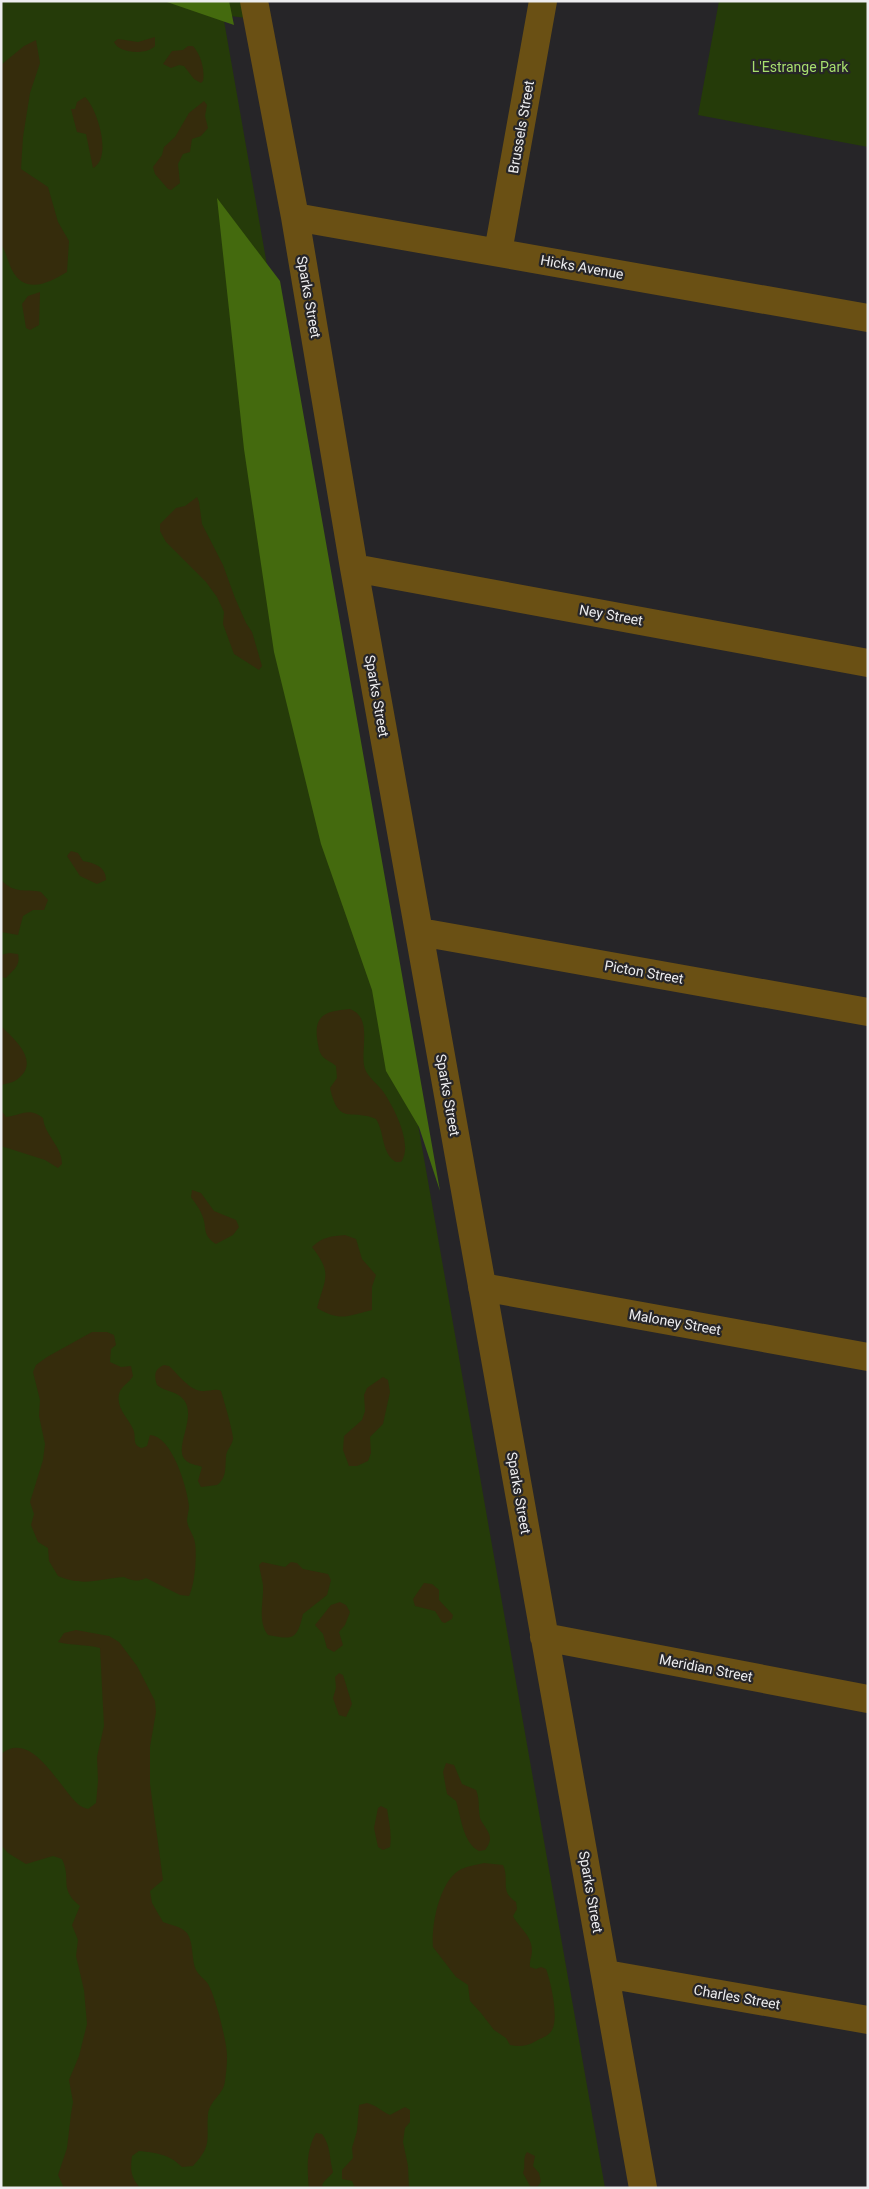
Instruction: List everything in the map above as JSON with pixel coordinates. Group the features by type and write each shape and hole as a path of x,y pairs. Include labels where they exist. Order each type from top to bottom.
{"street":[{"name":"Sparks Street","path":"254,1 296,217 354,568 643,2188"},
{"name":"Brussels Street","path":"498,252 542,1"},
{"name":"Hicks Avenue","path":"296,217 868,318"},
{"name":"Ney Street","path":"354,568 868,663"},
{"name":"Picton Street","path":"420,932 868,1012"},
{"name":"Maloney Street","path":"482,1287 868,1357"},
{"name":"Meridian Street","path":"544,1637 868,1699"},
{"name":"Charles Street","path":"606,1974 868,2020"}],"green space":[{"path":"1,1 243,1 246,18 223,15 605,2188 1,2188"},
{"path":"164,1 229,1 234,25"},
{"name":"L'Estrange Park","path":"719,1 868,1 868,147 698,115"},
{"path":"217,198 280,281 440,1191 419,1127 386,1071 372,990 321,844 274,652 244,449"}],"sand":[{"path":"155,37 155,46 140,52 121,49 114,42 118,39 138,42"},
{"path":"36,40 40,63 30,93 23,137 21,169 48,187 58,222 69,241 67,272 45,283 30,285 17,278 1,244 1,65 24,46"},
{"path":"188,46 193,46 202,63 203,81 201,83 194,79 184,66 179,65 171,68 163,64 172,51 183,50"},
{"path":"85,97 94,111 101,133 102,154 99,163 93,168 86,134 77,132 71,109 75,109 77,102"},
{"path":"204,101 207,105 205,116 208,128 201,136 192,139 190,152 183,154 178,164 180,183 171,190 168,189 155,174 153,167 162,155 164,147 175,137 189,113"},
{"path":"40,292 39,325 30,330 26,328 22,304 28,296"},
{"path":"197,497 202,524 223,565 235,598 252,632 262,666 259,670 234,654 223,624 224,612 217,597 206,582 166,542 160,531 160,524 176,508 185,506"},
{"path":"71,851 78,853 83,861 95,864 101,868 104,871 106,880 97,884 80,876 67,856"},
{"path":"1,880 11,888 41,892 48,900 44,910 33,910 23,916 18,935 1,932"},
{"path":"9,953 18,954 17,965 6,978 1,977 1,955"},
{"path":"350,1009 357,1013 364,1027 365,1069 387,1097 404,1136 404,1155 401,1162 396,1162 391,1158 385,1148 376,1119 342,1112 337,1108 330,1088 337,1078 336,1066 321,1053 318,1043 318,1023 324,1015 330,1012"},
{"path":"1,1026 22,1049 27,1062 26,1069 20,1077 13,1082 1,1085"},
{"path":"1,1110 6,1117 29,1112 43,1118 44,1124 59,1152 62,1164 58,1168 45,1160 1,1146"},
{"path":"192,1190 201,1193 214,1211 236,1220 239,1227 233,1235 216,1244 208,1237 199,1208 191,1197"},
{"path":"345,1235 356,1239 362,1259 376,1275 372,1287 372,1310 350,1316 338,1316 317,1308 324,1283 325,1270 319,1256 312,1247 327,1238"},
{"path":"92,1332 107,1332 114,1335 116,1345 111,1349 110,1362 121,1367 131,1366 133,1376 121,1389 119,1404 133,1429 135,1443 142,1448 147,1446 150,1435 158,1438 171,1453 182,1475 189,1506 187,1521 196,1549 194,1577 189,1596 180,1595 146,1578 135,1580 124,1577 84,1582 58,1576 49,1561 48,1548 38,1542 31,1525 34,1514 30,1502 43,1460 45,1444 39,1416 40,1400 33,1372 36,1365 47,1357"},
{"path":"164,1365 169,1366 196,1390 221,1391 233,1439 226,1455 224,1476 217,1485 201,1487 198,1481 202,1467 190,1463 183,1457 182,1450 188,1416 187,1408 181,1397 157,1385 156,1373"},
{"path":"383,1377 388,1380 390,1392 383,1424 370,1437 371,1453 368,1461 357,1466 349,1466 343,1450 344,1436 362,1420 365,1411 364,1395 367,1388"},
{"path":"262,1562 285,1567 291,1562 297,1563 303,1569 328,1574 331,1580 327,1595 303,1614 299,1629 293,1636 268,1635 265,1629 262,1617 263,1585 259,1565"},
{"path":"424,1583 432,1584 439,1590 439,1600 453,1615 452,1619 445,1623 442,1622 435,1611 415,1606 413,1599"},
{"path":"340,1602 346,1605 350,1612 345,1625 339,1632 343,1645 334,1652 327,1648 323,1634 315,1625 331,1605"},
{"path":"76,1630 109,1636 119,1642 137,1666 155,1701 156,1712 150,1747 150,1784 163,1880 150,1891 152,1903 163,1922 182,1929 187,1933 192,1946 196,1970 208,1984 214,1998 227,2052 224,2086 209,2109 207,2142 204,2153 193,2166 182,2167 167,2157 139,2151 132,2156 131,2166 133,2177 140,2188 64,2188 58,2175 67,2148 73,2102 69,2080 79,2056 87,2024 84,1990 76,1956 78,1940 72,1925 80,1906 73,1900 67,1889 65,1866 62,1859 53,1856 26,1864 8,1853 1,1845 1,1754 12,1748 24,1749 34,1754 80,1806 88,1809 96,1803 98,1781 97,1757 104,1726 100,1648 58,1642 64,1633"},
{"path":"339,1673 343,1675 352,1704 346,1717 339,1715 333,1698 336,1688 335,1677"},
{"path":"446,1763 454,1765 462,1784 476,1790 480,1818 490,1836 485,1850 479,1851 469,1842 463,1829 456,1801 447,1794 443,1772"},
{"path":"381,1806 387,1809 390,1833 390,1847 383,1850 378,1847 374,1828 378,1808"},
{"path":"484,1863 503,1865 506,1876 506,1889 511,1898 516,1902 517,1909 513,1916 530,1940 532,1953 530,1967 546,1969 550,1982 555,2017 552,2030 547,2035 527,2045 510,2045 506,2038 494,2030 470,2001 468,1985 456,1977 433,1947 435,1917 446,1885 458,1871"},
{"path":"367,2103 390,2115 405,2107 410,2110 410,2122 405,2128 403,2142 408,2166 409,2188 355,2188 352,2181 342,2179 342,2170 353,2158 352,2148 357,2131 359,2105"},
{"path":"316,2133 322,2134 327,2143 333,2172 322,2185 324,2188 309,2188 309,2153"},
{"path":"527,2152 535,2156 533,2166 539,2173 541,2182 537,2187 530,2186 523,2173"}]}
